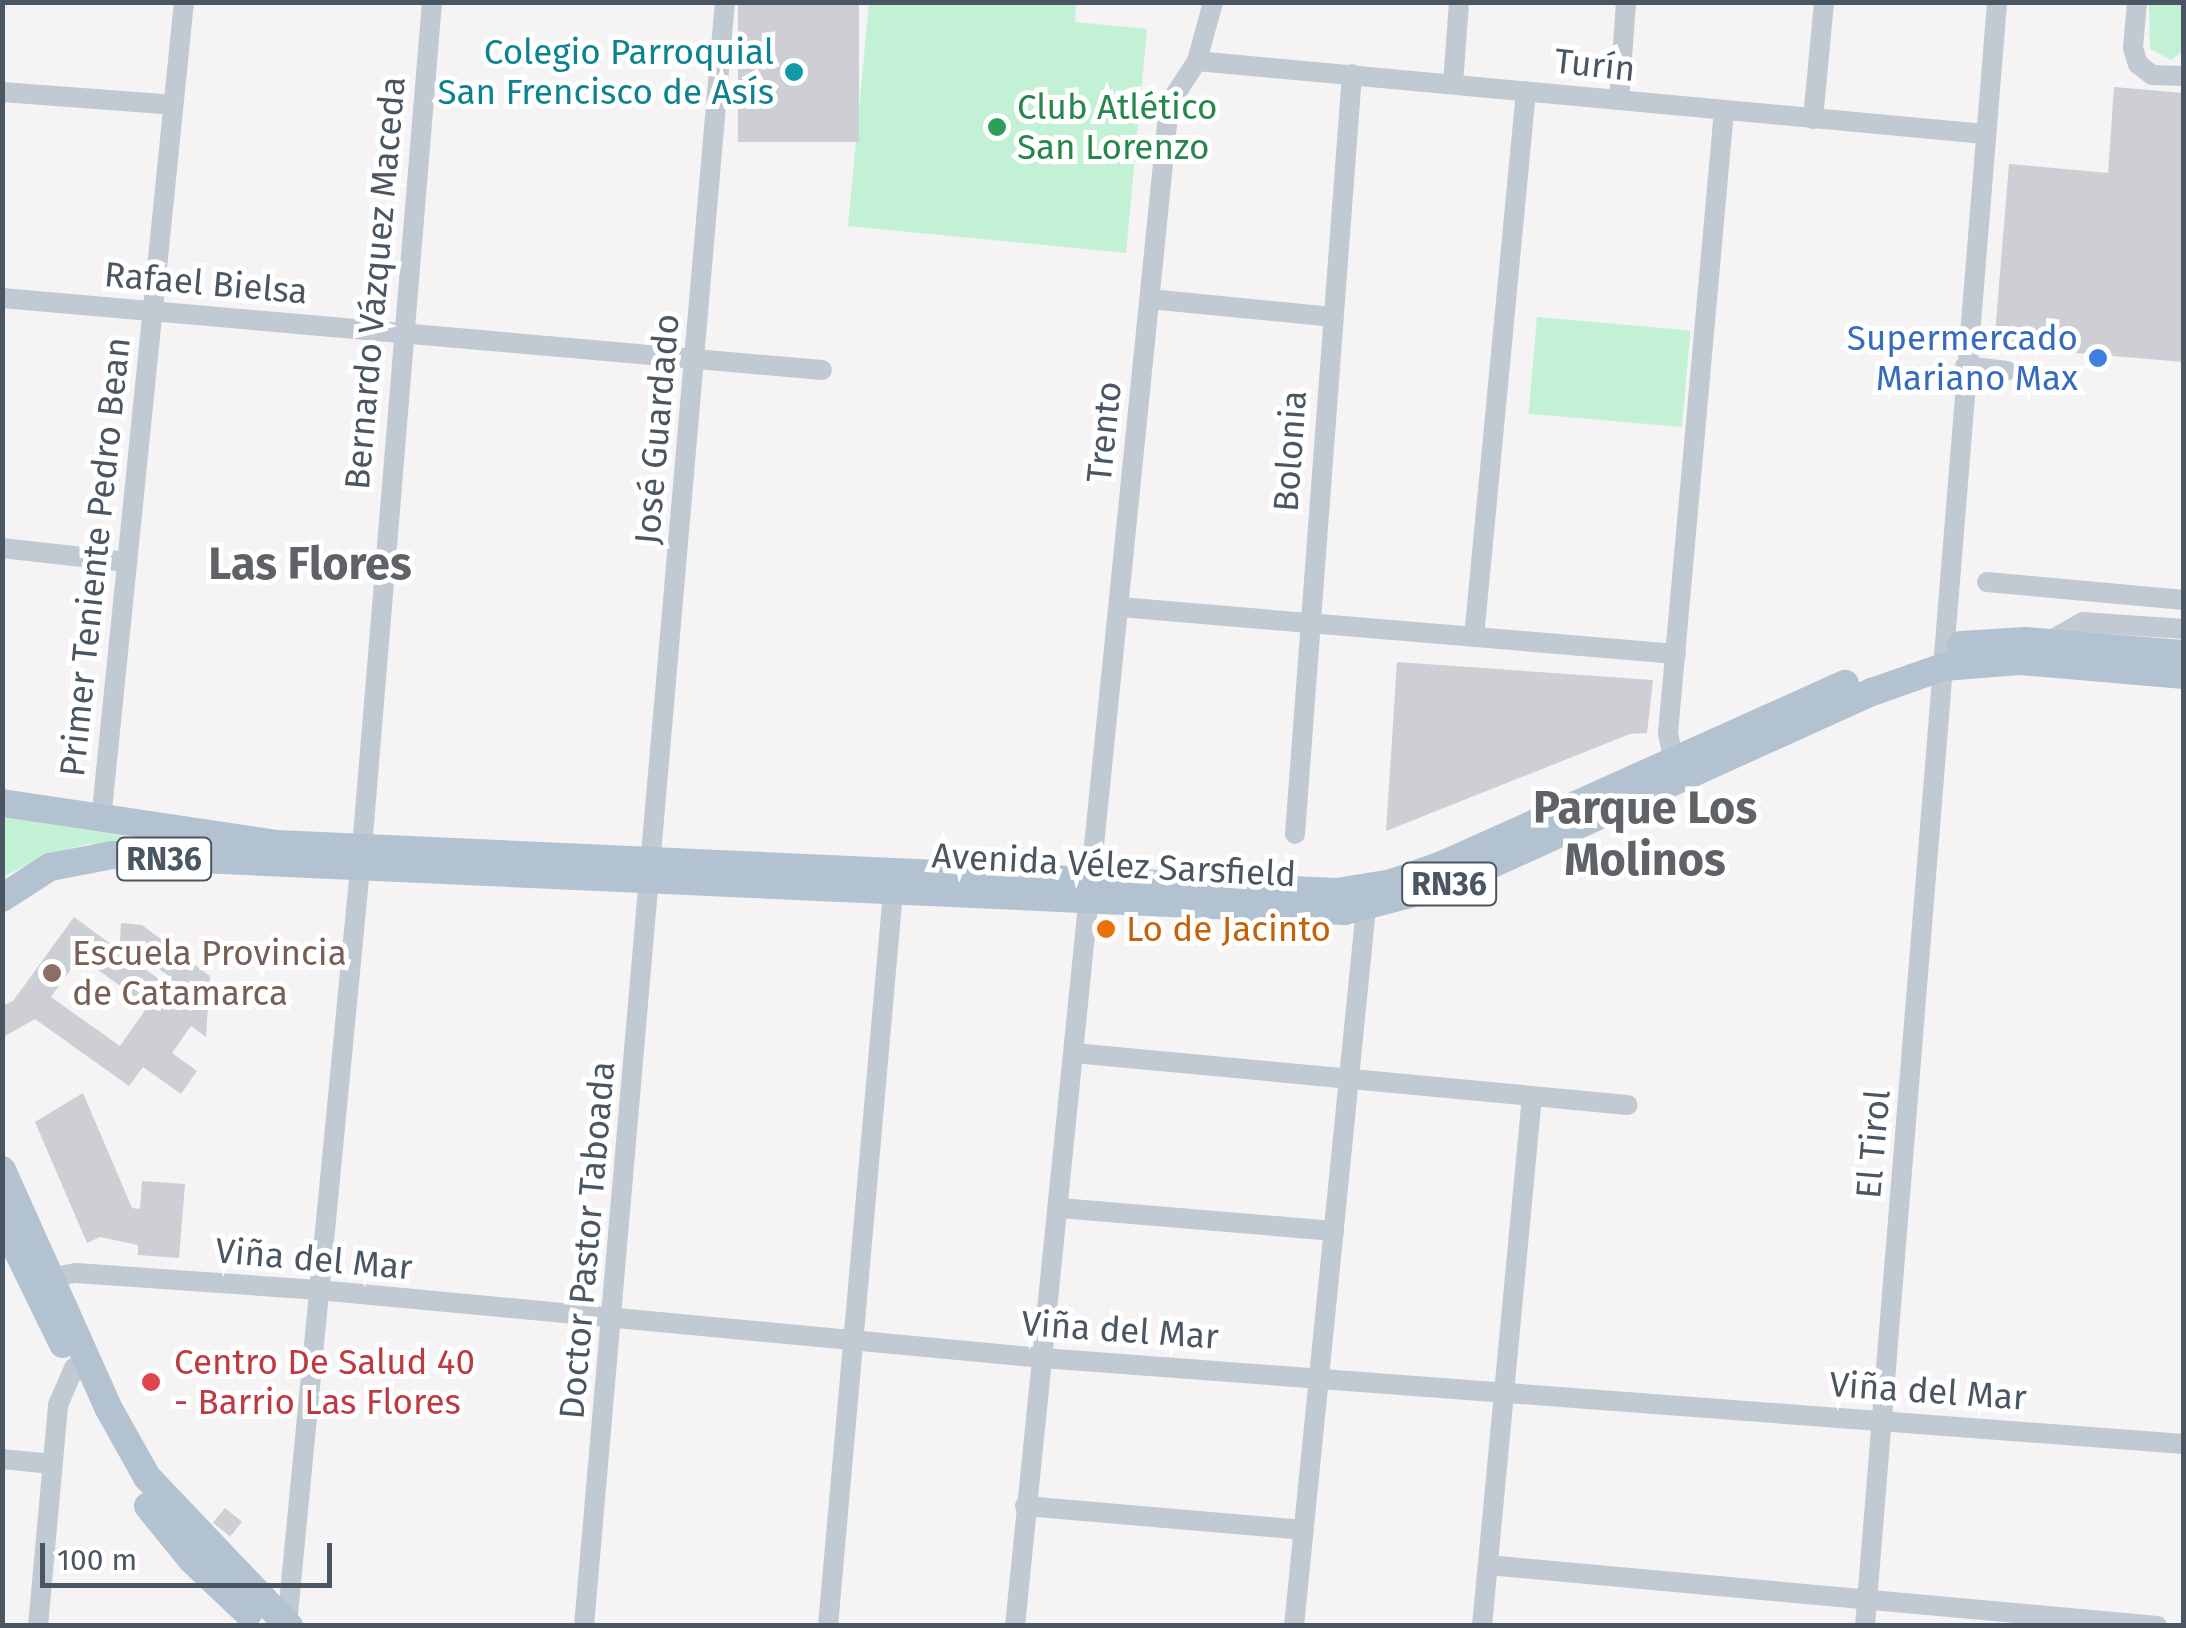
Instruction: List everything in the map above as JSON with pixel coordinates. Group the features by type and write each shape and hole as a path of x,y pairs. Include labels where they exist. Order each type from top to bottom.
{"main road":[{"name":"Avenida Vélez Sarsfield","path":"2,898 50,867 102,856 361,858 1091,890 1290,912 1366,908 1448,884 1888,665 2048,642 2184,654"},
{"name":"Avenida Vélez Sarsfield","path":"1943,658 2184,675"},
{"name":"Avenida Vélez Sarsfield","path":"652,871 893,892 1286,892 1377,886 1442,865 1676,770"},
{"name":"Avenida Vélez Sarsfield","path":"2,803 361,858"},
{"path":"2,1170 53,1277 81,1364"},
{"path":"2,1220 147,1477 279,1625"}],"street":[{"name":"Primer Teniente Pedro Bean","path":"101,820 184,2"},
{"name":"Bernardo Vázquez Maceda","path":"279,1625 318,1290 361,858 432,2"},
{"name":"José Guardado","path":"652,871 725,2"},
{"name":"Trento","path":"1015,1626 1168,104 1197,61 1213,2"},
{"path":"1453,84 1460,2"},
{"path":"1619,100 1626,2"},
{"path":"1813,119 1824,2"},
{"name":"El Tirol","path":"1865,1626 1997,2"},
{"path":"2137,2 2132,48 2138,64 2152,75 2184,76"},
{"name":"Turín","path":"1197,61 1986,134"},
{"name":"Bolonia","path":"1295,834 1352,74"},
{"path":"1474,637 1526,91"},
{"path":"2,92 174,105"},
{"path":"1676,770 1668,733 1724,111"},
{"name":"Rafael Bielsa","path":"2,298 822,370"},
{"path":"1150,299 1332,317"},
{"path":"1965,366 2007,371"},
{"path":"2,548 127,562"},
{"path":"1987,582 2184,600"},
{"path":"2118,624 2120,594"},
{"path":"1120,607 1676,654"},
{"path":"2048,642 2082,622 2184,629"},
{"name":"Doctor Pastor Taboada","path":"584,1626 652,871"},
{"path":"828,1626 893,892"},
{"path":"1294,1626 1366,908"},
{"path":"1074,1052 1628,1106"},
{"path":"1482,1626 1532,1096"},
{"path":"1060,1208 1334,1230"},
{"name":"Viña del Mar","path":"53,1277 76,1273 318,1290 1042,1358 1506,1396 2184,1444"},
{"path":"38,1626 58,1406 81,1364"},
{"path":"2,1459 52,1464"},
{"path":"1025,1506 1304,1530"},
{"path":"1488,1565 2158,1626"}],"green space":[{"name":"Club Atlético San Lorenzo","path":"869,3 1076,3 1075,22 1147,29 1126,253 848,226"},
{"path":"2149,3 2183,3 2183,51 2171,60 2150,49"},
{"path":"1537,317 1690,330 1682,427 1529,414"},
{"path":"2,817 197,847 88,844 46,855 3,877"}],"building":[{"name":"Colegio Parroquial San Frencisco de Asís","path":"738,2 859,2 859,142 738,142"},
{"path":"2114,87 2184,93 2184,362 1994,346 2009,164 2108,173"},
{"path":"1397,662 1653,680 1647,733 1630,734 1386,831"},
{"path":"74,917 164,983 169,976 120,941 121,923 142,925 210,976 206,1037 191,1026 172,1053 197,1071 181,1094 143,1067 129,1086 35,1019 5,1036 2,1006 13,1001","holes":["80,957 148,1006 120,1046 51,997"]},
{"path":"83,1093 132,1208 140,1209 142,1181 185,1184 179,1258 138,1255 138,1245 100,1237 87,1243 35,1122"},
{"path":"225,1508 242,1522 230,1537 213,1523"}],"place":[{"name":"Colegio Parroquial San Frencisco de Asís","path":"794,72"},
{"name":"Club Atlético San Lorenzo","path":"997,127"},
{"name":"Supermercado Mariano Max","path":"2098,358"},
{"name":"Lo de Jacinto","path":"1106,929"},
{"name":"Escuela Provincia de Catamarca","path":"52,973"},
{"name":"Centro De Salud 40 - Barrio Las Flores","path":"151,1382"}],"district":[{"name":"Las Flores","path":"310,565"},
{"name":"Parque Los Molinos","path":"1645,835"}]}
